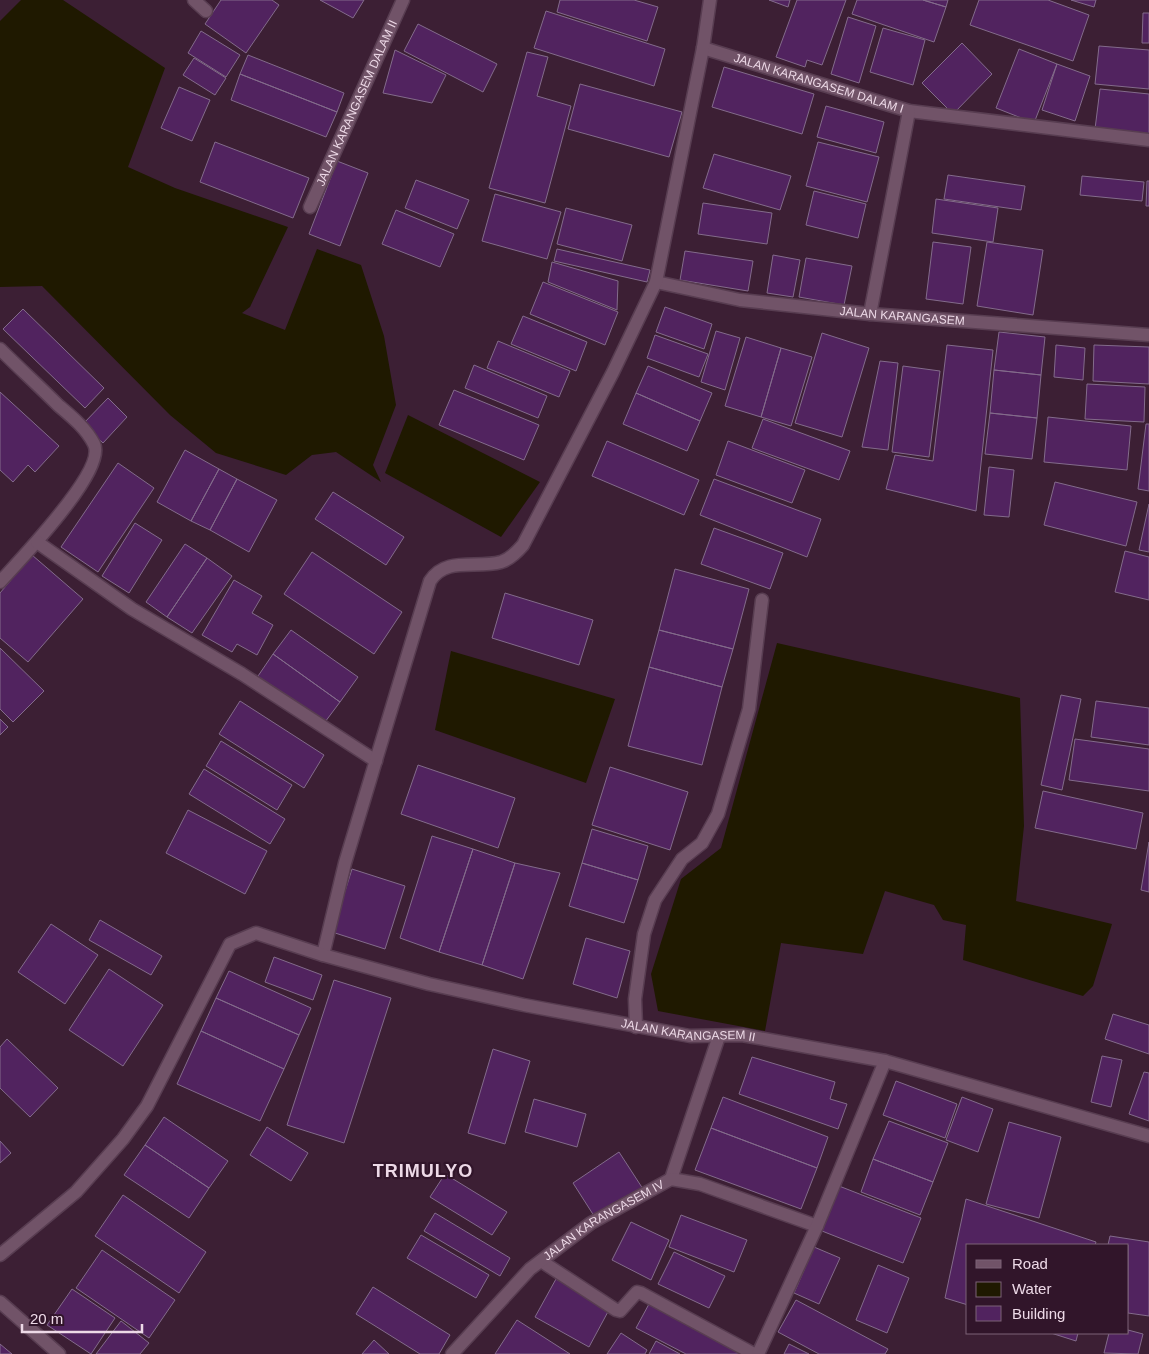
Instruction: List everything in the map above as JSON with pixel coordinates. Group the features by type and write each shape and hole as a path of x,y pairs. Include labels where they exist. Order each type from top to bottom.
{"street":[{"path":"194,0 206,10"},
{"name":"JALAN KARANGASEM DALAM II","path":"310,207 403,0"},
{"path":"323,955 345,862 430,580 436,572 444,567 500,562 512,556 523,546 613,372 656,282 703,48 710,0"},
{"name":"JALAN KARANGASEM DALAM I","path":"703,48 909,111 870,314"},
{"path":"909,111 1149,140"},
{"name":"JALAN KARANGASEM","path":"656,282 740,300 870,314 1149,335"},
{"path":"0,349 83,428 95,445 94,464 83,483 38,542 0,582"},
{"path":"38,542 132,609 242,674 376,761"},
{"path":"636,1027 635,999 644,934 655,900 682,858 702,843 718,814 727,785 749,709 762,600"},
{"name":"JALAN KARANGASEM II","path":"0,1255 76,1192 123,1139 147,1106 230,944 256,933 323,955 439,986 636,1027 690,1036 742,1036 886,1061 1149,1136"},
{"path":"671,1179 719,1036"},
{"path":"541,1261 616,1310 623,1308 632,1295 637,1292 641,1293 756,1354 817,1226 886,1061"},
{"name":"JALAN KARANGASEM IV","path":"452,1354 530,1269 591,1223 671,1179 700,1184 817,1226"},
{"path":"0,1302 59,1354"}],"water":[{"path":"21,0 63,0 165,68 128,167 175,188 288,227 250,307 242,313 285,330 317,249 361,265 384,336 396,405 373,465 381,482 336,452 312,455 286,475 216,453 170,415 42,286 0,287 0,21"},
{"path":"408,415 540,482 501,537 385,473"},
{"path":"777,643 1020,698 1024,826 1016,901 1112,924 1093,986 1083,996 963,960 966,925 943,920 934,905 885,891 863,954 781,943 765,1031 658,1011 651,974 681,879 721,848"},
{"path":"451,651 615,699 586,783 435,730"}],"building":[{"path":"221,0 272,0 279,5 246,53 205,24"},
{"path":"320,0 364,0 353,18"},
{"path":"560,0 634,0 658,7 647,41 557,12"},
{"path":"769,0 790,0 788,7"},
{"path":"797,0 846,0 822,65 807,60 805,67 776,57"},
{"path":"857,0 923,0 946,7 934,42 852,14"},
{"path":"923,0 948,0 946,7"},
{"path":"979,0 1048,0 1089,15 1073,61 970,25"},
{"path":"1071,0 1096,0 1094,7"},
{"path":"546,11 665,49 654,86 534,48"},
{"path":"1143,13 1149,13 1149,43 1142,43"},
{"path":"848,17 876,26 859,83 831,74"},
{"path":"418,24 497,64 483,92 404,51"},
{"path":"883,28 925,40 913,85 870,72"},
{"path":"201,31 240,55 226,77 188,53"},
{"path":"962,43 992,74 953,114 922,83"},
{"path":"1099,46 1149,50 1149,89 1095,84"},
{"path":"1019,49 1057,64 1034,123 996,108"},
{"path":"395,50 446,75 432,103 383,93"},
{"path":"527,52 548,57 537,96 571,106 545,203 489,188"},
{"path":"248,55 344,93 337,112 240,74"},
{"path":"194,58 226,78 215,95 183,75"},
{"path":"1057,64 1090,76 1075,121 1042,110"},
{"path":"724,67 814,94 802,134 712,107"},
{"path":"240,74 337,112 326,137 231,100"},
{"path":"580,84 682,112 669,157 568,129"},
{"path":"179,87 210,100 192,141 161,128"},
{"path":"1100,89 1149,94 1149,135 1095,129"},
{"path":"826,106 884,122 876,153 817,137"},
{"path":"215,142 309,178 293,218 200,182"},
{"path":"818,142 879,157 867,202 806,186"},
{"path":"714,154 791,176 780,210 703,188"},
{"path":"337,161 368,173 340,246 309,234"},
{"path":"948,175 1025,186 1021,210 944,199"},
{"path":"1082,176 1144,182 1142,201 1080,195"},
{"path":"416,180 469,200 457,229 405,208"},
{"path":"1147,181 1149,181 1149,206 1146,206"},
{"path":"814,191 866,204 858,238 806,225"},
{"path":"495,194 561,212 547,259 482,241"},
{"path":"936,199 998,208 993,242 932,233"},
{"path":"703,203 772,213 767,244 698,234"},
{"path":"566,208 632,225 622,261 557,244"},
{"path":"396,210 454,234 440,267 382,244"},
{"path":"933,242 971,247 963,304 926,299"},
{"path":"987,242 1043,250 1033,315 977,306"},
{"path":"557,249 650,270 647,282 554,261"},
{"path":"685,251 753,261 748,291 680,280"},
{"path":"773,255 800,260 793,297 767,293"},
{"path":"806,258 852,266 844,305 799,297"},
{"path":"552,262 618,281 617,310 548,282"},
{"path":"543,282 618,312 605,345 530,314"},
{"path":"665,307 712,324 704,349 656,332"},
{"path":"23,309 104,388 85,408 3,329"},
{"path":"523,316 587,342 576,371 511,344"},
{"path":"716,331 740,338 725,390 701,382"},
{"path":"999,332 1045,337 1041,375 994,370"},
{"path":"822,333 869,348 842,437 795,423"},
{"path":"655,335 708,354 699,377 647,358"},
{"path":"746,337 781,348 761,417 725,406"},
{"path":"498,341 570,371 559,397 487,368"},
{"path":"947,345 993,350 976,511 886,489 895,455 933,461"},
{"path":"1056,345 1085,348 1083,380 1054,377"},
{"path":"1094,345 1149,347 1149,384 1093,381"},
{"path":"781,348 812,357 791,426 761,417"},
{"path":"880,361 898,363 888,450 862,447"},
{"path":"474,365 547,396 538,418 465,388"},
{"path":"648,366 712,393 700,421 636,393"},
{"path":"903,366 940,371 929,457 892,452"},
{"path":"994,370 1041,375 1037,418 990,413"},
{"path":"1087,384 1145,387 1144,422 1085,419"},
{"path":"454,390 539,425 524,460 439,425"},
{"path":"0,392 59,446 35,472 28,465 13,482 0,470"},
{"path":"636,393 700,421 687,451 623,424"},
{"path":"108,398 127,417 103,443 83,424"},
{"path":"990,413 1037,418 1032,459 985,454"},
{"path":"1048,417 1131,426 1127,470 1044,462"},
{"path":"763,419 850,451 839,480 752,448"},
{"path":"1146,424 1149,424 1149,491 1138,489"},
{"path":"607,441 699,480 684,515 592,476"},
{"path":"728,441 805,470 792,503 716,475"},
{"path":"185,450 219,469 191,521 157,502"},
{"path":"118,463 154,488 98,572 61,547"},
{"path":"989,467 1014,470 1009,517 984,515"},
{"path":"219,469 237,479 210,530 191,521"},
{"path":"237,479 277,500 249,552 210,530"},
{"path":"714,479 821,519 807,557 700,515"},
{"path":"1055,482 1137,502 1126,546 1044,525"},
{"path":"333,492 404,537 386,565 315,519"},
{"path":"1149,504 1149,552 1139,550"},
{"path":"135,523 162,540 129,593 102,576"},
{"path":"714,528 783,553 770,589 701,564"},
{"path":"185,544 207,558 167,617 146,602"},
{"path":"1125,551 1149,557 1149,600 1115,592"},
{"path":"312,552 402,612 374,654 284,594"},
{"path":"32,555 83,599 28,662 0,638 0,593"},
{"path":"207,558 232,576 192,633 167,617"},
{"path":"675,569 749,589 733,649 659,630"},
{"path":"234,580 262,596 252,613 273,625 257,655 237,644 232,652 202,635"},
{"path":"505,593 593,620 579,665 492,638"},
{"path":"291,630 358,677 340,702 273,654"},
{"path":"659,630 733,649 722,687 649,667"},
{"path":"0,648 44,691 13,722 0,709"},
{"path":"273,654 340,702 322,726 256,679"},
{"path":"649,667 722,687 702,765 628,746"},
{"path":"1061,695 1081,699 1062,790 1041,785"},
{"path":"240,701 324,755 304,788 219,734"},
{"path":"1096,701 1149,708 1149,745 1091,737"},
{"path":"0,719 8,727 0,735"},
{"path":"1075,739 1149,749 1149,791 1069,780"},
{"path":"221,741 292,785 277,810 206,766"},
{"path":"418,765 515,798 498,848 401,814"},
{"path":"610,767 688,792 670,850 592,825"},
{"path":"204,769 285,819 270,844 189,794"},
{"path":"1043,791 1143,813 1136,849 1035,828"},
{"path":"188,810 267,851 245,894 166,853"},
{"path":"592,829 648,846 638,880 582,863"},
{"path":"432,836 473,849 439,952 400,938"},
{"path":"1149,842 1149,892 1141,890"},
{"path":"473,849 515,863 482,965 439,952"},
{"path":"515,863 560,873 523,979 482,965"},
{"path":"582,863 638,880 624,923 569,906"},
{"path":"352,869 405,886 385,949 332,932"},
{"path":"100,920 162,956 151,975 89,940"},
{"path":"51,924 98,955 65,1004 18,972"},
{"path":"586,938 630,951 617,998 573,984"},
{"path":"274,957 322,975 313,1000 265,982"},
{"path":"109,969 163,1005 123,1066 69,1030"},
{"path":"229,971 311,1008 299,1035 216,998"},
{"path":"334,980 391,998 344,1143 287,1125"},
{"path":"216,998 299,1035 284,1069 201,1031"},
{"path":"1113,1014 1149,1025 1149,1054 1105,1039"},
{"path":"201,1031 284,1069 260,1121 177,1084"},
{"path":"7,1039 58,1088 30,1117 0,1088 0,1047"},
{"path":"493,1049 530,1061 505,1144 468,1133"},
{"path":"1102,1056 1122,1060 1111,1107 1091,1102"},
{"path":"752,1057 835,1082 830,1099 847,1104 838,1129 739,1094"},
{"path":"1144,1072 1149,1073 1149,1121 1129,1114"},
{"path":"896,1081 957,1104 945,1138 883,1115"},
{"path":"723,1097 828,1137 817,1168 711,1128"},
{"path":"962,1097 993,1109 978,1152 946,1140"},
{"path":"534,1099 586,1114 577,1147 525,1132"},
{"path":"164,1117 228,1161 209,1188 145,1145"},
{"path":"889,1121 948,1143 933,1182 873,1159"},
{"path":"1009,1122 1061,1137 1039,1218 986,1204"},
{"path":"267,1127 308,1153 291,1181 250,1155"},
{"path":"711,1128 817,1168 801,1209 695,1170"},
{"path":"0,1141 11,1153 0,1163"},
{"path":"145,1145 209,1188 189,1218 124,1175"},
{"path":"619,1152 643,1189 596,1219 573,1183"},
{"path":"873,1159 933,1182 920,1215 861,1192"},
{"path":"445,1174 507,1212 492,1235 430,1197"},
{"path":"839,1186 921,1218 903,1263 822,1231"},
{"path":"123,1195 206,1252 179,1293 95,1236"},
{"path":"966,1199 1096,1242 1095,1244 966,1244 966,1304 945,1298"},
{"path":"435,1213 510,1258 500,1276 424,1231"},
{"path":"681,1215 747,1240 734,1272 669,1247"},
{"path":"631,1222 669,1240 651,1280 612,1260"},
{"path":"421,1235 489,1275 476,1298 407,1258"},
{"path":"1110,1236 1149,1242 1149,1316 1129,1313 1129,1244 1108,1244"},
{"path":"814,1247 840,1258 819,1304 794,1293"},
{"path":"102,1250 175,1300 149,1338 76,1288"},
{"path":"674,1252 725,1276 709,1308 658,1284"},
{"path":"878,1265 909,1278 887,1333 856,1320"},
{"path":"556,1279 610,1308 589,1347 535,1317"},
{"path":"373,1287 450,1335 439,1354 420,1354 356,1314"},
{"path":"72,1289 115,1318 91,1354 47,1325"},
{"path":"796,1300 888,1349 885,1354 819,1354 778,1332"},
{"path":"649,1304 740,1350 738,1354 686,1354 636,1328"},
{"path":"517,1320 570,1354 495,1354"},
{"path":"121,1321 149,1343 140,1354 96,1354"},
{"path":"1129,1330 1143,1334 1138,1354 1104,1353 1109,1334 1129,1334"},
{"path":"621,1333 647,1350 645,1354 607,1354"},
{"path":"1054,1334 1078,1334 1076,1341"},
{"path":"374,1340 389,1354 362,1354"},
{"path":"656,1341 680,1354 649,1354"},
{"path":"0,1344 12,1354 0,1354"},
{"path":"789,1344 809,1354 784,1354"}],"district":[{"name":"TRIMULYO","path":"423,1171"}]}
